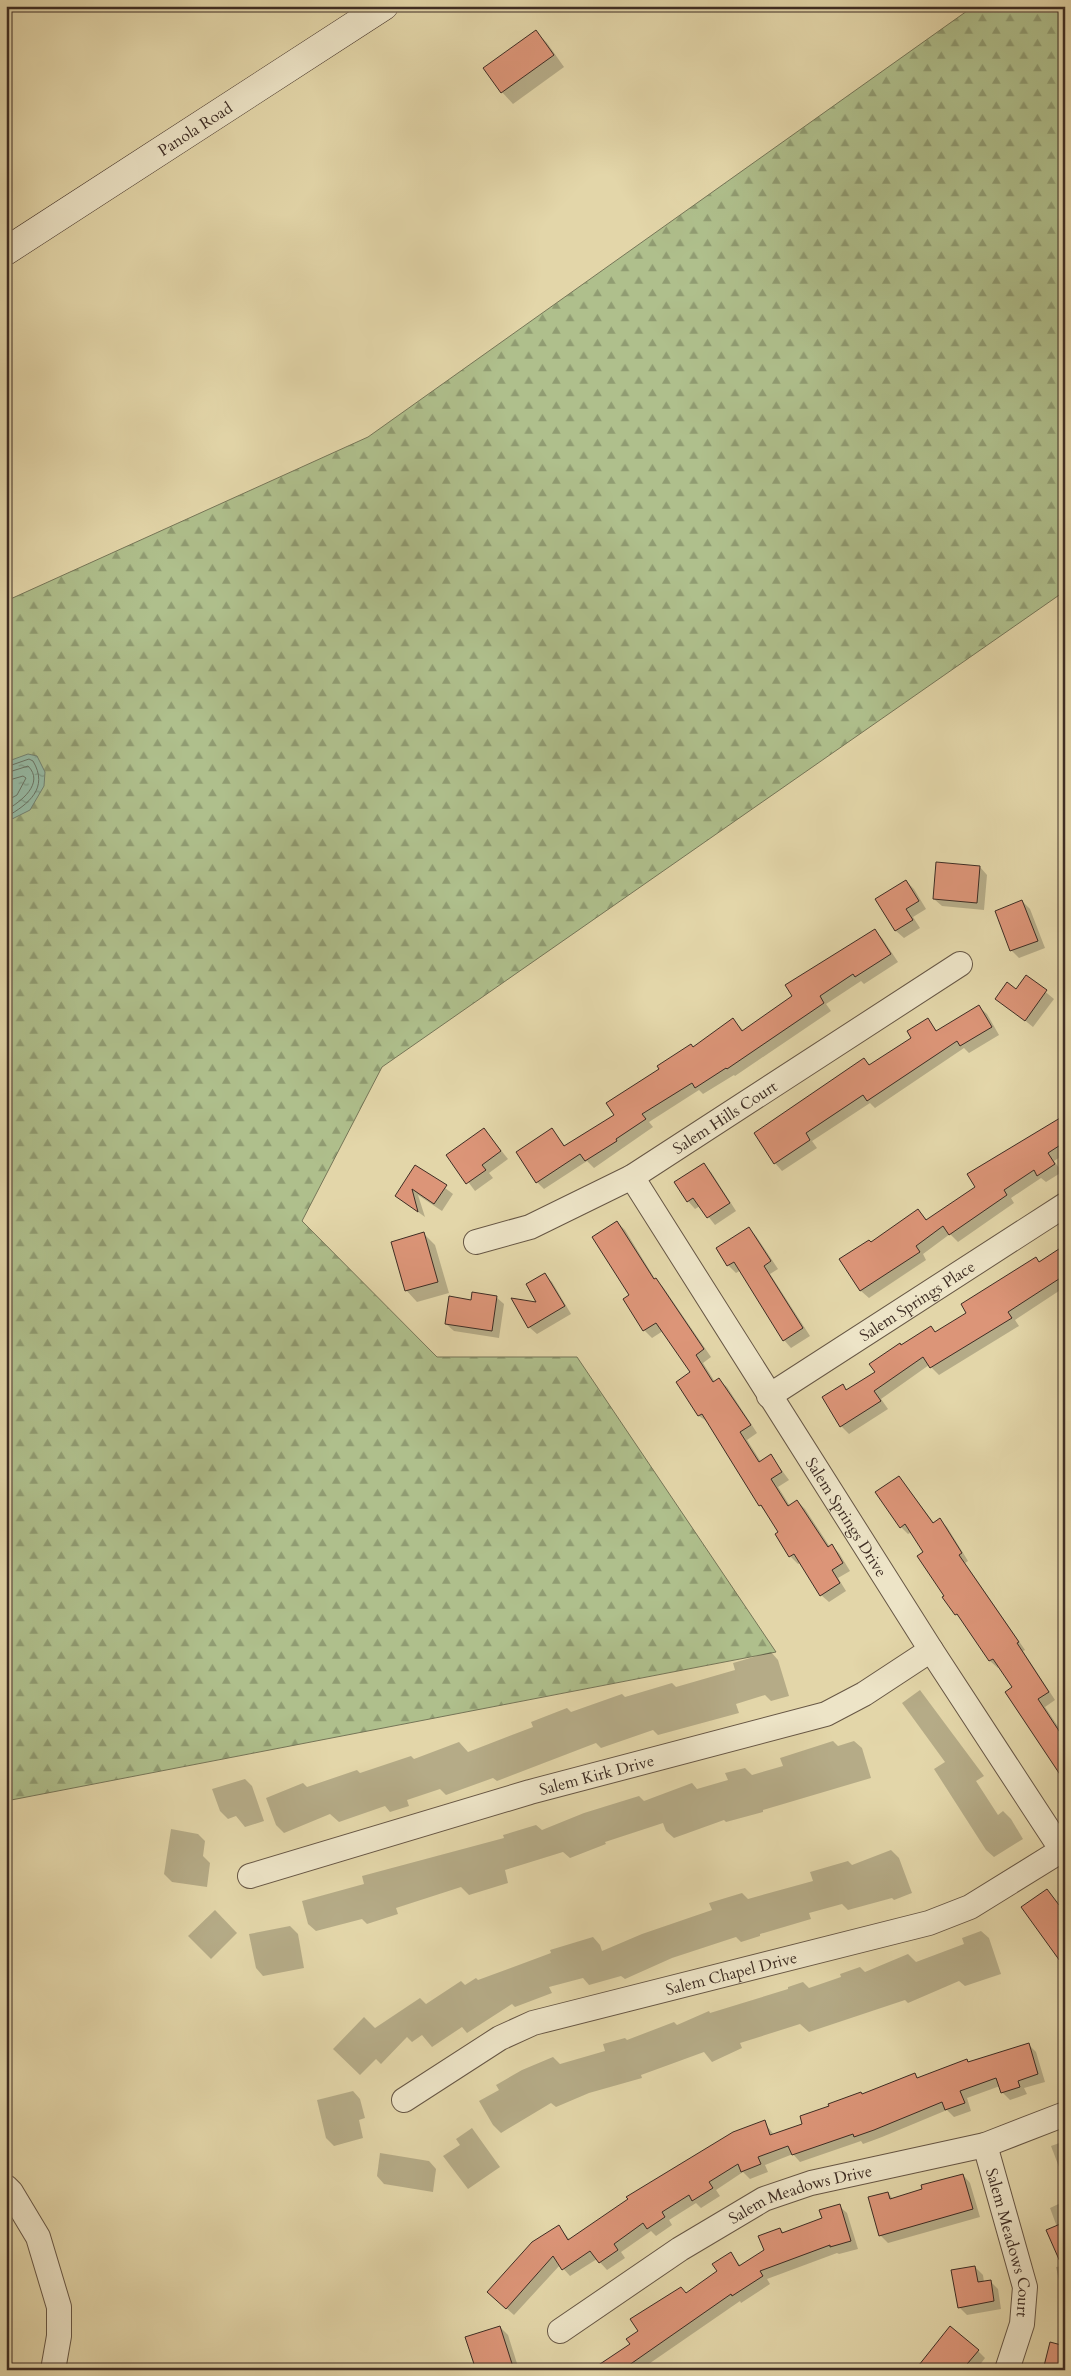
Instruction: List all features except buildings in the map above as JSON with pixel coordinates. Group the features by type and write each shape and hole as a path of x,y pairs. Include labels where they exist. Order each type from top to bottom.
{"main road":[{"name":"Panola Road","path":"6,251 384,6"}],"street":[{"name":"Salem Hills Court","path":"476,1242 530,1227 632,1177 960,964"},
{"name":"Salem Springs Drive","path":"632,1177 931,1650 1063,1852"},
{"name":"Salem Springs Place","path":"769,1396 1065,1205"},
{"name":"Salem Kirk Drive","path":"250,1876 530,1792 826,1714 864,1694 931,1650"},
{"name":"Salem Chapel Drive","path":"404,2100 500,2038 532,2023 929,1923 970,1907 1063,1852"},
{"name":"Salem Meadows Drive","path":"560,2330 680,2249 764,2199 811,2184 985,2145 1065,2114"},
{"name":"Salem Meadows Court","path":"985,2145 1025,2287 1022,2324 1007,2370"},
{"path":"6,2188 11,2192 38,2237 59,2307 59,2336 53,2370"}],"green space":[{"path":"974,6 1065,6 1065,591 382,1067 302,1221 437,1357 577,1357 776,1652 6,1801 6,601 368,437"}],"water":[{"path":"28,754 37,756 45,772 44,786 30,810 6,822 6,762"}]}
